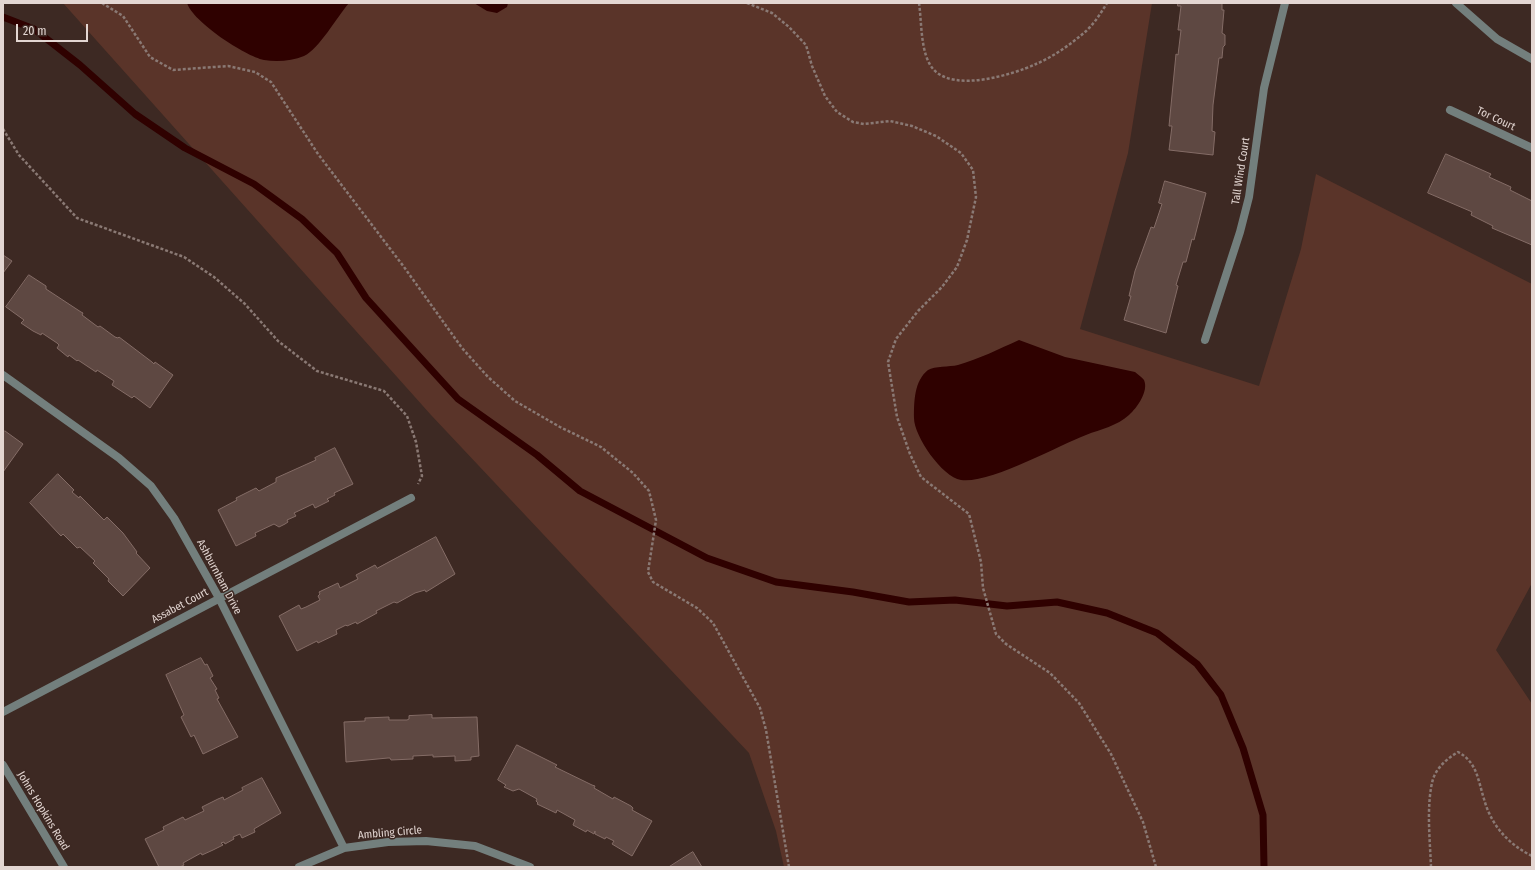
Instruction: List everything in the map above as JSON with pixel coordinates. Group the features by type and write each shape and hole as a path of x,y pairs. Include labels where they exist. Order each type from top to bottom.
{"street":[{"name":"Tall Wind Court","path":"1205,340 1240,232 1249,198 1264,88 1285,3"},
{"path":"1456,3 1497,39 1532,59"},
{"name":"Tor Court","path":"1450,110 1532,148"},
{"name":"Ashburnham Drive","path":"3,375 119,458 151,486 174,518 219,598 344,848"},
{"name":"Assabet Court","path":"3,712 411,498"},
{"name":"Johns Hopkins Road","path":"3,765 64,867"},
{"name":"Ambling Circle","path":"299,867 344,848 388,842 433,842 474,846 530,867"}],"path":[{"path":"102,3 123,16 150,57 173,70 228,66 255,72 271,82 318,154 467,354 488,377 515,401 560,427 601,447 633,473 649,490 656,520 648,572 653,582 697,608 713,624 760,708 766,730 789,867"},
{"path":"747,3 772,13 790,27 806,45 812,66 825,96 837,112 853,122 864,124 890,120 912,126 936,136 961,153 973,170 976,197 967,240 957,267 896,338 888,362 897,417 910,454 922,477 969,514 981,562 983,588 996,634 1006,644 1050,673 1079,703 1111,754 1143,822 1156,867"},
{"path":"919,3 926,59 934,70 943,77 954,80 978,80 1009,73 1037,64 1085,32 1099,16 1107,3"},
{"path":"3,129 19,155 77,218 184,257 214,277 245,304 278,341 317,371 384,391 407,416 416,442 422,476 411,498"},
{"path":"1431,867 1430,808 1434,778 1446,759 1458,752 1468,757 1476,769 1484,801 1499,832 1512,845 1532,856"}],"shaded area":[{"path":"63,3 1152,3 1128,153 1080,329 1259,386 1301,249 1316,174 1532,284 1532,583 1496,650 1532,704 1532,867 784,867 776,831 749,753 431,415"},
{"path":"187,3 349,3 322,40 310,52 299,58 274,61 255,57 221,37 191,11"},
{"path":"474,3 508,3 507,7 497,13 487,11"},
{"path":"1019,340 1065,357 1135,372 1144,380 1144,394 1139,404 1132,412 1124,419 1109,427 1073,440 1024,463 989,476 974,480 961,480 954,477 946,472 930,455 915,426 914,418 917,386 923,375 928,370 966,363"}],"building":[{"path":"1178,3 1222,3 1222,10 1224,10 1222,33 1225,35 1225,45 1223,47 1222,58 1219,58 1213,105 1212,131 1215,132 1213,155 1169,150 1172,126 1169,126 1176,54 1178,55 1181,30 1178,30 1181,6 1178,6"},
{"path":"1446,154 1491,174 1489,177 1511,187 1510,190 1532,201 1532,245 1492,228 1493,226 1471,215 1472,212 1470,211 1428,193"},
{"path":"1165,181 1206,193 1194,240 1192,239 1186,262 1183,262 1176,285 1178,286 1166,333 1124,320 1131,296 1129,296 1135,271 1151,227 1154,228 1162,204 1159,203"},
{"path":"3,255 12,261 3,273"},
{"path":"29,275 46,286 46,289 83,313 82,315 98,327 100,326 115,337 119,337 154,364 155,362 173,375 150,408 134,396 132,398 112,385 114,381 97,370 96,372 69,355 68,357 57,348 59,345 57,343 42,333 41,335 21,323 24,320 6,307"},
{"path":"5,431 23,444 3,472 3,433"},
{"path":"335,448 353,484 334,493 335,495 327,499 329,501 315,508 313,504 294,513 296,516 287,520 288,522 285,524 279,527 274,524 255,533 256,536 236,546 218,510 237,500 236,498 256,488 259,491 276,482 276,478 316,460 315,458"},
{"path":"58,474 74,490 72,492 79,498 80,496 104,520 107,517 123,533 137,552 136,553 150,568 123,596 93,563 95,561 80,547 77,548 63,534 61,536 30,503"},
{"path":"436,537 455,574 426,592 425,590 415,593 397,603 394,602 376,611 377,613 357,624 356,622 347,626 346,625 336,630 337,634 318,643 317,641 297,651 279,616 299,605 301,609 320,600 318,596 320,594 319,592 338,583 340,588 358,579 356,575 375,565 377,568"},
{"path":"201,658 205,665 207,664 213,676 210,678 217,689 215,690 219,698 217,699 238,737 203,754 194,735 191,737 181,717 184,715 166,675"},
{"path":"432,715 432,718 477,717 479,756 471,757 471,760 455,761 455,756 433,757 433,755 413,756 413,759 391,760 388,758 346,762 344,722 365,721 365,718 389,717 389,720 407,720 409,719 409,716"},
{"path":"517,745 557,765 555,767 595,786 594,788 613,799 614,797 631,806 633,808 632,810 652,821 632,856 612,844 614,841 606,837 605,839 595,834 595,831 594,834 587,830 586,832 573,825 575,820 557,810 556,813 537,804 537,799 519,789 513,791 504,787 506,785 498,780"},
{"path":"262,778 281,813 254,829 255,832 242,838 240,834 233,837 234,839 225,844 224,842 221,843 223,845 202,855 201,853 183,863 184,865 180,867 159,867 145,839 164,830 163,827 183,817 185,820 204,811 202,807 223,797 224,800 243,790 242,788"},
{"path":"693,852 702,867 669,867"}],"waterway":[{"path":"3,17 34,29 80,65 135,114 185,148 254,184 302,219 337,253 366,298 458,399 537,455 580,491 707,558 776,582 853,592 909,602 955,600 1007,606 1057,602 1107,613 1157,633 1197,664 1221,695 1243,748 1263,815 1264,867"}]}
